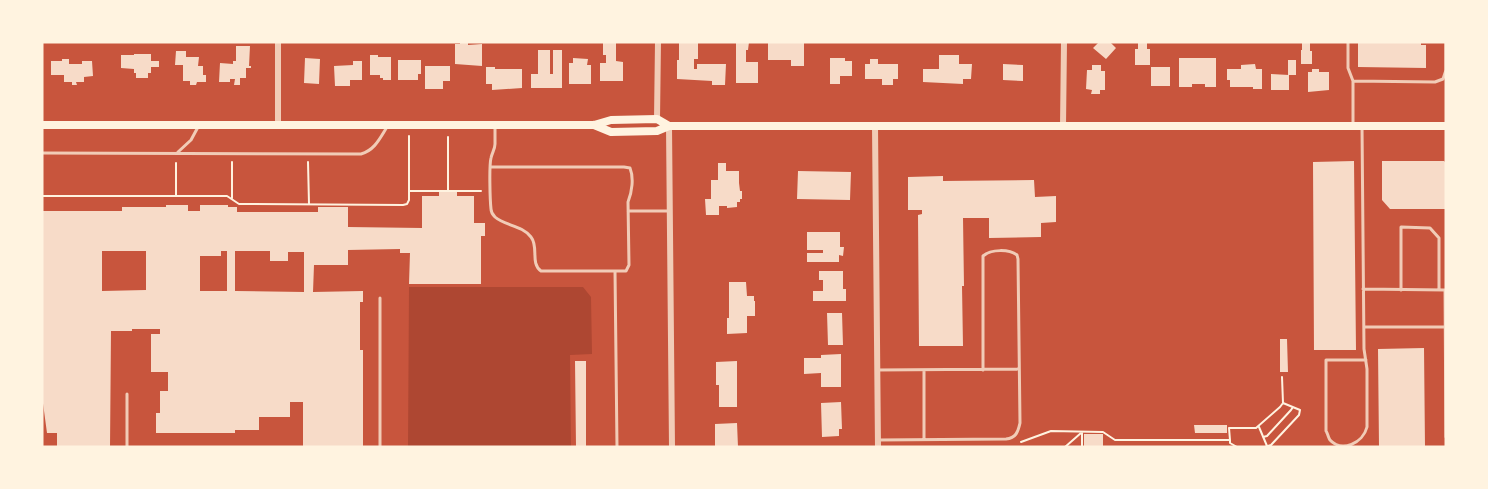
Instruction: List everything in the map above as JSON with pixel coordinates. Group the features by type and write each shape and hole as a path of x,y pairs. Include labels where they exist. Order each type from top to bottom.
{"main road":[{"path":"42,125 594,125 612,120 657,119 669,126"},
{"path":"594,125 612,132 657,131 669,126 1446,126"}],"street":[{"path":"278,42 278,125"},
{"path":"657,119 658,42"},
{"path":"1062,126 1064,42"},
{"path":"669,126 672,447"},
{"path":"875,126 878,443"}],"lane":[{"path":"1348,42 1348,68 1353,81 1353,126"},
{"path":"1353,81 1435,82 1443,79 1446,70 1446,42"},
{"path":"176,153 191,140 199,125"},
{"path":"42,153 361,154 369,152 376,145 388,125"},
{"path":"491,167 630,168 632,193 628,202 629,266 626,271 541,271 537,268 535,242 529,234 496,218 491,212 491,167 491,159 495,147 495,125"},
{"path":"1362,126 1363,290 1364,349 1366,360 1367,369 1367,428 1361,440 1354,444 1345,446 1337,444 1330,440 1326,431 1326,360 1366,360"},
{"path":"628,211 670,211"},
{"path":"1401,290 1401,227 1430,228 1439,238 1439,290"},
{"path":"878,443 1006,439 1016,436 1020,423 1018,259 1017,255 1011,251 990,252 983,256 983,370"},
{"path":"615,271 617,447"},
{"path":"1363,290 1445,290 1446,437"},
{"path":"380,298 381,447"},
{"path":"1364,327 1445,327"},
{"path":"877,370 1019,369"},
{"path":"924,370 924,440"},
{"path":"127,394 127,447"}],"path":[{"path":"42,196 227,196 239,204 403,205 409,200 409,136"},
{"path":"448,136 448,191"},
{"path":"176,161 176,196"},
{"path":"232,162 232,199"},
{"path":"308,162 309,204"},
{"path":"409,191 482,191"},
{"path":"1237,447 1230,443 1229,428 1259,427 1283,404 1282,377"},
{"path":"1259,427 1266,447 1271,445 1299,415 1300,410 1283,404"},
{"path":"1263,437 1275,428 1293,407"},
{"path":"1021,442 1051,432 1103,432 1115,441 1230,440"},
{"path":"1065,447 1082,432"},
{"path":"1082,432 1082,447"}],"shaded area":[{"path":"409,287 583,287 591,297 592,354 570,355 571,447 408,447"}],"building":[{"path":"460,42 468,42 468,45 482,44 482,66 455,64 455,44 460,44"},
{"path":"603,42 616,42 616,61 623,62 623,81 600,81 600,63 606,63 606,55 603,55"},
{"path":"679,42 698,42 698,59 694,59 694,69 697,69 697,64 726,64 725,85 712,85 712,81 677,79"},
{"path":"736,42 749,42 746,62 758,62 758,83 736,83"},
{"path":"804,42 804,66 791,66 791,60 768,60 768,43"},
{"path":"1099,42 1110,42 1116,48 1106,59 1093,48"},
{"path":"1358,42 1421,42 1421,45 1426,45 1426,68 1358,67"},
{"path":"1138,43 1147,43 1147,49 1150,49 1150,65 1135,65 1135,49 1138,49"},
{"path":"1302,43 1310,43 1312,64 1301,64"},
{"path":"236,46 250,46 249,66 251,68 246,68 246,78 240,78 240,85 234,85 235,79 230,79 230,82 219,82 220,63 233,64 233,61 236,61"},
{"path":"538,50 550,50 550,74 553,74 553,50 562,50 562,88 531,88 531,74 538,74"},
{"path":"176,51 186,51 186,57 199,57 198,66 203,66 206,82 190,85 190,81 183,81 183,65 175,65"},
{"path":"151,54 151,61 159,61 159,67 151,67 148,78 136,78 134,69 121,68 121,55"},
{"path":"370,55 391,57 391,80 383,80 380,75 370,75"},
{"path":"939,55 959,55 959,64 972,64 971,79 963,79 963,84 923,82 923,69 939,69"},
{"path":"305,58 320,59 319,84 304,83"},
{"path":"573,58 588,59 587,65 591,65 591,84 569,84 569,63 573,63"},
{"path":"830,58 845,58 845,61 852,61 852,76 840,76 840,84 830,84"},
{"path":"1179,58 1216,58 1216,87 1192,84 1192,87 1179,87"},
{"path":"62,59 69,59 69,64 92,61 93,76 84,77 84,82 76,82 77,85 72,85 72,82 64,82 64,75 51,75 51,61 62,61"},
{"path":"870,59 878,59 878,64 898,64 898,79 893,79 893,85 882,85 882,79 865,79 865,64 870,64"},
{"path":"398,60 421,60 421,74 418,74 418,80 398,80"},
{"path":"1288,60 1296,60 1296,75 1288,75"},
{"path":"353,61 362,61 362,80 350,80 350,86 335,86 334,66 353,65"},
{"path":"1003,64 1023,65 1023,81 1003,80"},
{"path":"1255,64 1256,69 1262,69 1262,89 1230,87 1230,80 1227,80 1227,69 1241,69 1241,65"},
{"path":"1092,65 1101,65 1101,71 1105,71 1105,90 1100,90 1100,94 1091,94 1092,90 1086,89 1087,70 1092,70"},
{"path":"425,66 450,66 450,81 443,81 443,89 425,89"},
{"path":"486,67 522,69 522,88 492,90 492,84 486,84"},
{"path":"1151,67 1170,67 1170,86 1151,86"},
{"path":"1312,69 1329,72 1329,90 1308,92 1308,72 1312,72"},
{"path":"1271,74 1289,75 1289,90 1271,90"},
{"path":"1354,161 1356,350 1314,350 1313,162"},
{"path":"1382,161 1444,161 1446,163 1446,209 1390,209 1382,200"},
{"path":"718,163 726,163 726,171 739,171 742,199 737,202 737,207 719,206 719,215 706,215 705,199 711,199 711,180 718,180"},
{"path":"798,171 851,172 850,200 797,199"},
{"path":"943,176 943,181 1034,180 1035,197 1056,196 1056,222 1041,223 1041,237 989,238 989,218 963,218 963,346 919,346 918,215 922,214 922,210 908,210 908,177"},
{"path":"439,192 457,192 457,196 474,196 474,223 485,223 485,236 481,236 481,284 409,284 410,253 400,253 400,249 348,250 348,265 314,265 313,292 363,291 363,302 360,302 360,350 363,350 363,447 303,447 303,402 290,402 290,417 259,417 259,430 235,430 235,433 156,433 156,413 160,413 160,391 168,391 168,372 151,372 151,334 160,334 160,329 111,331 110,447 57,447 57,433 47,433 42,396 42,211 122,211 122,207 188,205 188,211 200,211 200,205 228,205 228,207 237,207 237,212 318,212 318,207 348,207 348,227 422,228 422,196 439,196","holes":["102,251 146,251 146,290 102,291","221,251 227,251 227,291 200,291 200,256 221,256","235,251 270,251 270,261 288,261 288,252 304,252 304,292 235,291"]},
{"path":"807,232 840,232 840,247 844,247 843,256 839,255 839,262 807,262 807,253 823,253 823,250 807,250"},
{"path":"819,271 843,271 846,301 813,301 813,291 823,291 823,280 819,280"},
{"path":"729,282 746,282 747,296 754,296 755,316 747,316 747,333 727,334"},
{"path":"827,313 842,313 843,345 828,345"},
{"path":"1280,339 1287,339 1288,372 1280,372"},
{"path":"1424,348 1425,447 1379,447 1378,349"},
{"path":"841,354 841,387 821,387 821,373 804,374 804,358 821,358 821,355"},
{"path":"575,361 586,361 586,447 576,447"},
{"path":"737,361 737,407 719,407 716,362"},
{"path":"841,402 842,429 839,429 839,436 822,437 821,403"},
{"path":"737,423 738,447 715,447 715,424"},
{"path":"1194,425 1227,425 1227,433 1195,433"},
{"path":"1084,434 1103,434 1103,447 1084,447"}]}
